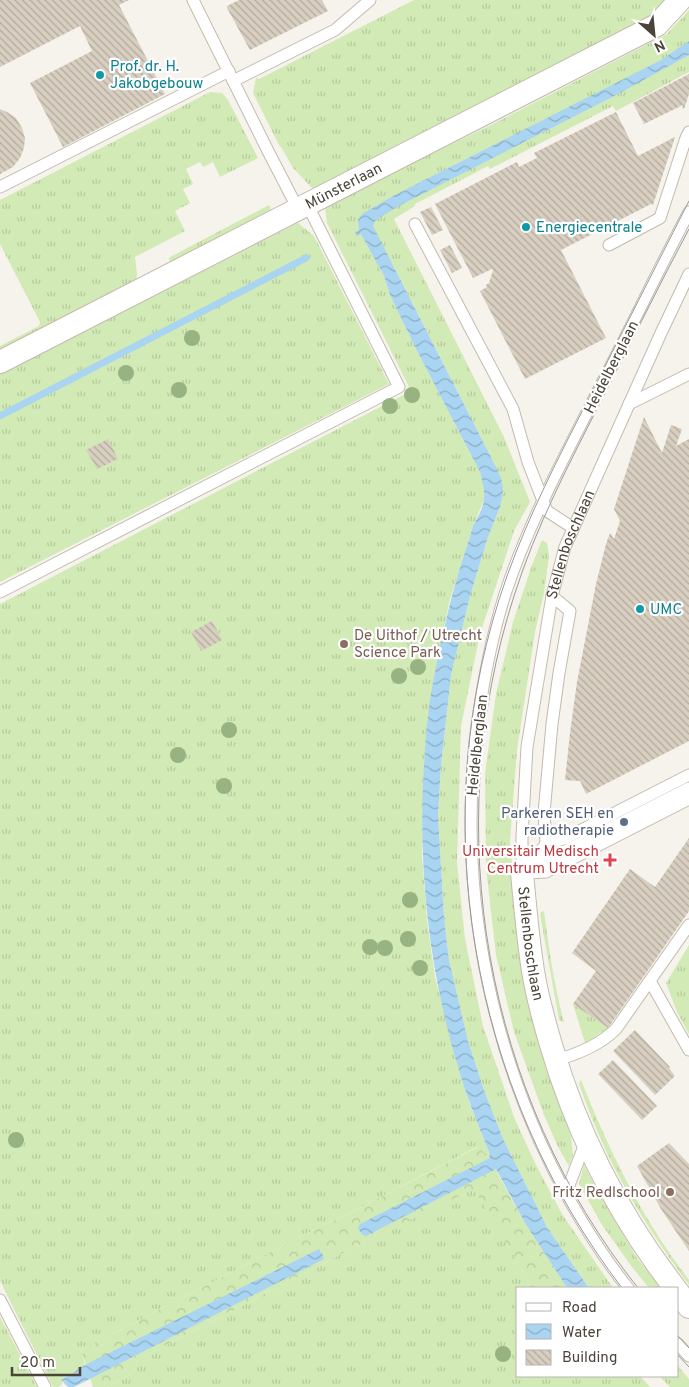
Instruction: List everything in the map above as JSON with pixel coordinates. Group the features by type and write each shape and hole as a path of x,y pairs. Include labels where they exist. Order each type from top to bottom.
{"street":[{"name":"Münsterlaan","path":"0,362 657,25 680,0"},
{"name":"Stellenboschlaan","path":"522,873 533,972 545,1023 573,1109 593,1155 620,1206 664,1275 674,1287"},
{"path":"679,1293 689,1307"}],"lane":[{"path":"0,592 399,387 303,207 269,153 193,0"},
{"path":"0,188 231,76 335,30 370,0"},
{"path":"609,245 660,218 689,132"},
{"name":"Heidelberglaan","path":"627,1287 596,1244 541,1146 509,1064 488,987 480,944 472,875 471,814 473,762 480,701 491,648 504,596 531,527 689,212"},
{"path":"415,224 513,409 528,462 547,511 573,528"},
{"name":"Stellenboschlaan","path":"522,873 527,747 552,596 565,548 689,274"},
{"path":"629,404 689,374"},
{"name":"Stellenboschlaan","path":"546,844 544,813 552,724 570,611 552,596"},
{"path":"522,873 546,844 564,839 689,775"},
{"path":"522,873 689,788"},
{"path":"522,873 546,872 689,799"},
{"path":"556,1060 578,1054 609,1036 616,1029 689,925"},
{"path":"650,981 689,1050"},
{"path":"566,1192 587,1140"},
{"path":"0,1300 45,1387"},
{"path":"679,1345 689,1356"}],"green space":[{"path":"414,0 670,0 652,15 320,187 312,188 293,168 280,147 253,93 256,78 259,79"},
{"path":"689,10 689,72 616,111 613,106 490,169 488,166 415,204 415,206 394,219 504,437 530,502 514,531 480,634 461,726 457,862 465,939 483,1026 514,1117 535,1163 562,1214 612,1287 588,1287 548,1229 504,1141 485,1093 468,1041 449,960 444,917 438,816 441,765 451,675 470,596 488,537 500,507 498,471 391,261 379,268 384,276 390,295 480,472 484,487 484,500 472,529 449,603 434,678 428,715 424,766 422,856 427,920 435,977 458,1067 490,1158 477,1147 81,1350 85,1365 62,1379 62,1385 53,1387 0,1281 0,604 411,391 327,223 325,208 667,34"},
{"path":"210,92 222,93 228,100 258,158 220,177 213,162 203,167 200,162 186,169 193,184 183,189 190,203 175,211 185,231 135,257 136,282 0,352 0,346 39,326 40,322 0,244 0,200"},
{"path":"269,205 271,210 269,214 170,265 169,258 172,256"},
{"path":"298,223 314,236 389,384 0,582 0,374"},
{"path":"542,540 547,543 549,556 517,750 510,841 518,941 563,1114 571,1136 573,1155 569,1166 558,1147 544,1115 514,1032 496,955 486,868 485,773 496,694 513,622"},
{"path":"544,911 555,981 564,1022 559,1020 540,914"},
{"path":"689,945 689,1034 677,1012 666,983"},
{"path":"573,1004 608,1028 585,1043"},
{"path":"581,1080 628,1184 656,1233 689,1280 689,1285 644,1220 615,1169 585,1101 579,1084"},
{"path":"478,1147 490,1158 525,1223 566,1287 531,1287 474,1189 347,1251 138,1360 134,1373 107,1387 93,1387 81,1350"},
{"path":"584,1165 637,1258 660,1287 648,1287 632,1267 602,1225 579,1184"},
{"path":"474,1188 531,1287 516,1287 516,1377 641,1377 650,1387 107,1387 134,1373 138,1360 347,1251"},
{"path":"0,1317 37,1387 0,1387"},
{"path":"679,1367 689,1379 689,1387 670,1387 660,1377 679,1377"}],"water":[{"path":"689,41 689,55 620,93 395,208 375,221 373,226 502,482 503,492 500,507 488,537 470,596 451,675 441,765 438,816 444,917 449,960 468,1041 485,1093 504,1141 548,1229 588,1287 566,1287 525,1223 496,1169 366,1236 358,1229 360,1224 490,1158 461,1078 440,997 428,926 422,818 428,716 440,646 459,570 473,526 483,505 484,489 480,472 417,351 390,295 384,276 361,234 357,236 355,232 359,230 358,220 362,214 393,196 661,60"},
{"path":"319,1249 324,1259 74,1387 68,1387 61,1380 85,1365"}],"building":[{"name":"Prof. dr. H. Jakobgebouw","path":"0,0 129,0 119,5 165,94 63,147 30,83 92,51 80,26 0,67"},
{"name":"Prof. dr. H. Jakobgebouw","path":"239,0 322,0 328,11 250,50 227,8 227,6"},
{"path":"689,74 689,94 684,109 682,108 683,105 644,124 633,103"},
{"path":"0,109 16,118 25,138 20,158 13,167 0,174"},
{"name":"Energiecentrale","path":"616,112 638,156 675,137 653,205 651,204 561,250 606,338 525,379 480,291 487,287 486,285 489,283 493,270 473,278 435,204 517,162 519,167 537,158 534,153"},
{"path":"431,207 443,230 432,235 420,212"},
{"path":"450,245 462,268 452,273 440,250"},
{"name":"UMC","path":"644,417 662,453 671,425 682,429 676,446 689,439 689,741 586,794 580,781 565,780 577,682 596,584 606,544 610,533 614,539 620,521 614,509"},
{"path":"108,439 118,459 97,469 86,450"},
{"path":"212,621 222,640 201,651 191,632"},
{"path":"689,838 689,911 608,1028 573,1004 596,971 572,953 630,869 655,887"},
{"path":"635,1030 670,1067 675,1076 655,1095 613,1051"},
{"path":"613,1060 657,1106 642,1120 598,1074"},
{"name":"Fritz Redlschool","path":"669,1143 689,1164 689,1251 661,1209 637,1166"}],"waterway":[{"path":"0,416 306,258"}],"tram line":[{"path":"621,1287 570,1210 528,1126 496,1038 475,946 466,853 468,760 481,667 507,576 516,553 555,465 689,201"},
{"path":"637,1287 585,1212 543,1131 511,1046 490,957 480,866 480,775 491,685 514,596 523,570 543,519 566,470 689,229"},
{"path":"679,1337 689,1348"},
{"path":"679,1356 689,1367"}],"place":[{"name":"Prof. dr. H. Jakobgebouw","path":"100,75"},
{"name":"Energiecentrale","path":"526,227"},
{"name":"UMC","path":"640,609"},
{"name":"De Uithof / Utrecht Science Park","path":"344,644"},
{"name":"Parkeren SEH en radiotherapie","path":"624,822"},
{"name":"Universitair Medisch Centrum Utrecht","path":"610,860"},
{"name":"Fritz Redlschool","path":"670,1192"}]}
